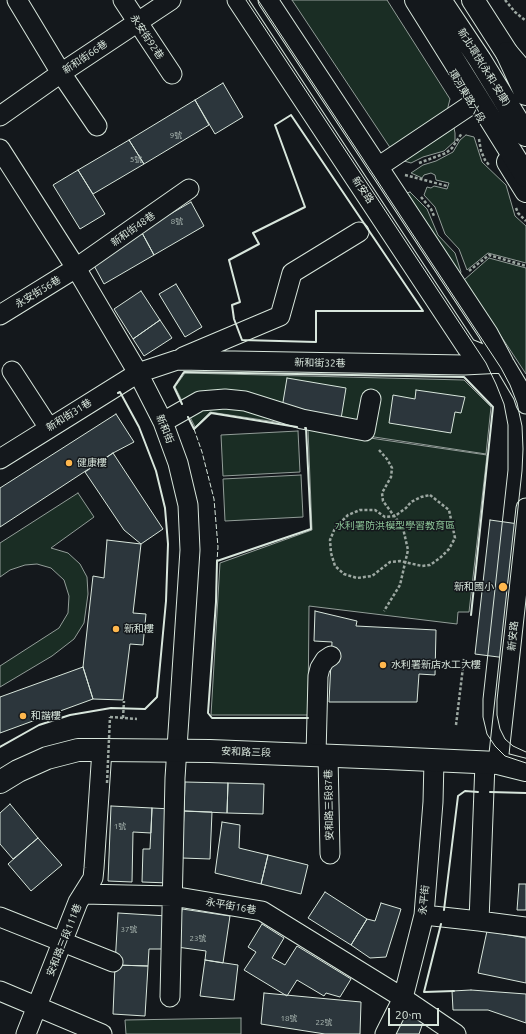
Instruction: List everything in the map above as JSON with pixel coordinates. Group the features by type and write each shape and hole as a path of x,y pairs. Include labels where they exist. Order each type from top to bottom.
{"main road":[{"name":"環河東路六段","path":"409,0 526,191"},
{"path":"416,0 526,176"},
{"name":"新北環快(永和-安康)","path":"440,0 480,60 526,136"},
{"path":"473,0 507,52 526,75"},
{"path":"507,52 526,94"},
{"name":"安和路三段","path":"0,782 18,771 47,758 78,750 322,755 434,760 492,763 526,770"},
{"name":"安和路三段","path":"492,763 526,753"}],"street":[{"path":"17,0 61,73 97,126"},
{"name":"永安街92巷","path":"123,0 172,74"},
{"name":"新和街66巷","path":"0,116 61,73 171,0"},
{"name":"新安路","path":"237,0 467,348 504,363"},
{"path":"268,0 488,333 523,395 526,404"},
{"path":"378,166 472,104"},
{"name":"新和街","path":"0,149 76,268 138,373 163,422 178,463 188,505 190,550 177,751 170,997"},
{"name":"新和街48巷","path":"76,268 189,189"},
{"path":"177,360 280,316 292,273 359,232"},
{"name":"永安街56巷","path":"0,315 76,268"},
{"name":"新和街32巷","path":"138,373 177,360 464,365 504,363"},
{"path":"12,371 49,428"},
{"name":"新和街31巷","path":"0,459 138,373"},
{"path":"163,422 200,401 225,399 245,401 302,419 365,431 371,399"},
{"name":"新安路","path":"479,921 492,763 526,508"},
{"name":"安和路三段87巷","path":"330,854 322,755 318,676 320,668 325,660 331,656"},
{"name":"安和路三段111巷","path":"26,1034 78,902 93,878 102,750"},
{"name":"永平街","path":"385,1034 403,998 424,915 433,802 434,760"},
{"name":"永平街16巷","path":"83,894 172,896 262,911 403,998 450,1033"},
{"path":"424,915 526,927"},
{"path":"0,917 113,962"},
{"path":"0,991 102,1034"}],"path":[{"path":"505,0 515,12 526,21"},
{"path":"412,166 425,160 436,158 452,148 457,142 464,127"},
{"path":"404,179 405,173 447,186"},
{"path":"419,193 431,209 435,221"},
{"path":"465,275 489,256 526,266"},
{"path":"379,450 387,459 392,468 391,477 382,492 383,501 403,528 408,550 400,585 384,611"},
{"path":"430,495 449,510 455,538 449,549 430,565 422,566 400,561 390,562 372,576 357,578 344,574 336,566 331,553 330,540 335,528 348,515 360,510 375,510 385,517 395,516 406,508 411,502 421,497 430,495"},
{"path":"456,725 464,659"},
{"path":"123,718 124,701"},
{"path":"107,783 110,717 137,719"}],"green space":[{"path":"292,0 387,0 450,99 447,111 391,149"},
{"path":"454,128 455,141 444,151 423,157 411,163 404,161"},
{"path":"466,135 474,137 482,162 506,185 515,216 526,226 526,263 488,253 467,270 459,249 445,234 435,207 424,195 427,187 431,188 434,186 447,189 449,183 436,180 435,175 431,173 424,175 422,178 411,173 423,165 436,161 453,152 460,140"},
{"path":"410,192 427,209 438,235 455,253 461,272 460,274 407,193"},
{"path":"489,258 526,268 526,374 464,280"},
{"path":"185,373 464,380 491,407 486,454 210,412 195,427 175,387"},
{"name":"水利署防洪模型學習教育區","path":"308,429 487,455 469,612 458,612 457,624 309,606 308,715 211,715 220,563 312,530"},
{"path":"298,431 300,472 223,476 221,435"},
{"path":"301,475 303,517 225,521 223,479"},
{"path":"78,493 94,517 51,548 68,553 80,564 87,577 88,594 84,623 74,639 52,656 0,687 0,666 59,628 68,613 69,596 64,580 51,568 37,564 25,565 10,570 0,577 0,543"},
{"path":"241,1018 241,1034 126,1034 125,1020"}],"building":[{"path":"223,83 243,117 215,134 195,100"},
{"path":"195,100 209,125 144,164 129,140"},
{"path":"129,140 144,164 93,194 78,170"},
{"path":"78,170 105,214 80,229 53,185"},
{"path":"191,202 204,226 154,255 141,231"},
{"path":"141,231 154,255 104,284 91,260"},
{"path":"176,284 202,327 185,337 159,294"},
{"path":"141,291 160,320 133,339 114,309"},
{"path":"160,320 172,338 144,356 133,339"},
{"path":"287,378 346,388 341,419 282,408"},
{"path":"416,390 465,397 461,413 455,412 451,433 389,423 393,395 415,399"},
{"name":"健康樓","path":"116,414 134,442 113,453 0,527 0,488"},
{"path":"113,453 163,529 141,544 124,530 85,472"},
{"path":"490,520 526,525 514,659 475,654"},
{"name":"新和樓","path":"107,540 141,544 133,613 146,614 143,645 130,644 123,700 93,699 83,667 93,576 104,578"},
{"name":"水利署新店水工大樓","path":"315,611 357,621 356,626 436,630 435,675 419,674 417,702 329,702 332,642 314,641"},
{"name":"和諧樓","path":"83,667 93,699 0,733 0,697"},
{"path":"185,782 228,783 227,813 184,811"},
{"path":"228,783 264,784 263,814 227,813"},
{"path":"10,804 38,838 13,859 0,844 0,813"},
{"path":"111,806 152,808 151,833 133,832 132,882 108,881"},
{"path":"152,808 172,809 169,883 142,882 143,849 150,849"},
{"path":"184,811 212,812 210,859 182,858"},
{"path":"222,822 240,825 239,848 268,855 261,884 215,873"},
{"path":"38,838 62,865 31,891 8,864"},
{"path":"268,855 308,865 301,894 261,884"},
{"path":"519,884 526,884 526,910 517,910"},
{"path":"325,892 367,919 351,945 308,918"},
{"path":"381,903 401,909 386,957 370,958 351,945 367,919 375,921"},
{"path":"182,909 230,916 223,963 205,960 206,951 177,947"},
{"path":"118,913 167,916 165,949 149,949 148,966 115,965"},
{"path":"262,924 284,938 272,958 285,965 297,946 351,979 340,997 326,993 324,996 297,980 287,996 244,970 256,952 248,947"},
{"path":"487,931 526,938 526,983 478,973"},
{"path":"205,960 238,965 234,1000 200,996"},
{"path":"115,965 148,966 145,1016 113,1014"},
{"path":"471,990 526,994 526,1023 488,1010 453,1010 452,991"},
{"path":"264,993 361,1002 360,1034 325,1034 261,1024"},
{"path":"410,1010 425,1017 419,1034 393,1034 398,1019"}],"tram line":[{"path":"246,0 486,363 504,404 508,425 508,470 483,699 483,717 487,734 495,746 505,756 526,763"},
{"path":"258,0 501,368 517,403 522,426 522,471 497,700 497,715 500,729 505,739 513,746 526,752"}],"fence":[{"path":"194,429 202,452 214,499 218,547 217,561"}],"wall":[{"path":"291,115 423,311 316,311 316,342 242,340 234,319 232,305 240,302 229,260 259,244 253,233 305,207 275,125 291,115"},
{"path":"182,404 174,387 184,372 464,377 493,407 471,615"},
{"path":"0,747 39,725 70,715 111,708 145,709 157,697 166,601 168,544 165,508 156,471 139,427 120,392 118,393"},
{"path":"188,417 194,429 211,413 297,427"},
{"path":"305,428 311,529 217,561 216,602 208,713 212,718 308,718"},
{"path":"444,910 458,796 465,791 478,792"},
{"path":"490,792 526,793"},
{"path":"441,924 424,992 454,991"}],"place":[{"name":"健康樓","path":"69,463"},
{"name":"新和國小","path":"503,587"},
{"name":"新和樓","path":"116,629"},
{"name":"水利署新店水工大樓","path":"383,665"},
{"name":"和諧樓","path":"23,716"}]}
